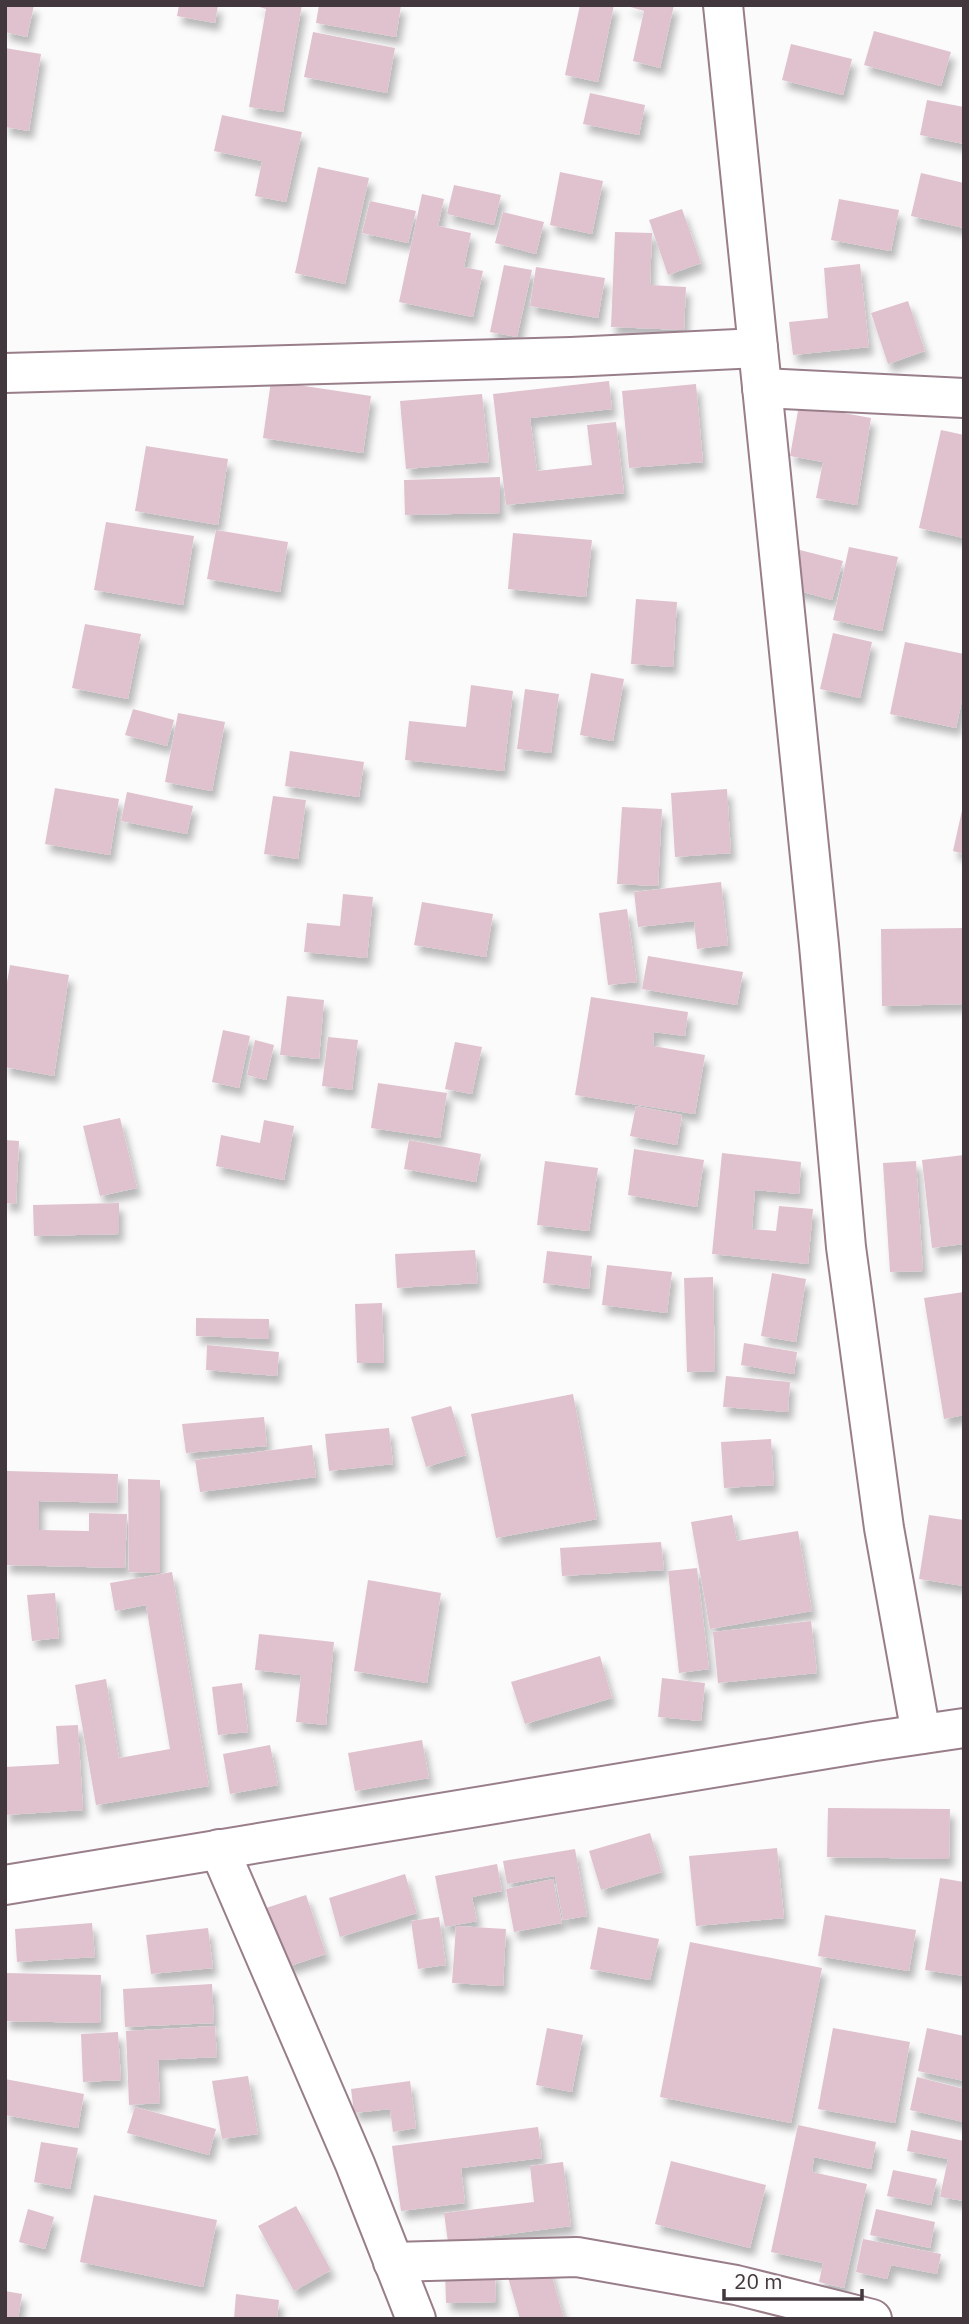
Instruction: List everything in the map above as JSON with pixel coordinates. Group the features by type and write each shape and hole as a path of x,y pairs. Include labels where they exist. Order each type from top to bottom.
{"street":[{"path":"723,5 819,945 846,1248 884,1528 921,1734"},
{"path":"5,373 571,357 758,348"},
{"path":"762,388 964,398"},
{"path":"5,1885 964,1728"},
{"path":"219,1849 355,2164 416,2319"},
{"path":"393,2262 577,2258 736,2286 872,2319"}],"building":[{"path":"5,5 34,5 27,37 5,32"},
{"path":"179,5 218,5 215,23 177,16"},
{"path":"253,5 302,5 283,112 249,107 266,9"},
{"path":"319,5 401,5 396,37 316,23"},
{"path":"580,5 614,5 598,82 565,75"},
{"path":"624,5 674,5 660,68 633,61 644,11"},
{"path":"874,31 951,52 941,86 864,65"},
{"path":"313,32 395,48 387,93 304,77"},
{"path":"791,44 852,59 843,95 782,80"},
{"path":"5,48 41,54 29,131 5,127"},
{"path":"590,93 645,105 639,135 583,124"},
{"path":"927,100 964,107 964,144 920,135"},
{"path":"222,115 302,132 286,202 255,196 262,161 214,151"},
{"path":"318,167 369,178 345,284 295,273"},
{"path":"560,172 603,181 592,234 550,225"},
{"path":"921,173 964,183 964,228 911,216"},
{"path":"454,185 501,195 494,225 447,214"},
{"path":"422,194 444,199 438,226 471,233 464,267 483,271 473,317 399,302"},
{"path":"839,199 899,210 891,251 831,240"},
{"path":"370,201 416,211 408,243 362,233"},
{"path":"682,209 701,263 668,275 649,220"},
{"path":"503,212 544,222 536,254 495,243"},
{"path":"615,232 652,233 650,285 686,287 684,330 611,327"},
{"path":"860,264 869,347 793,355 789,322 828,318 824,268"},
{"path":"504,265 532,270 517,337 490,332"},
{"path":"536,267 605,278 598,318 530,306"},
{"path":"908,301 925,351 888,364 871,313"},
{"path":"271,381 371,396 363,453 263,438"},
{"path":"609,381 612,409 530,418 537,471 592,465 587,425 616,422 624,493 506,505 493,394"},
{"path":"696,384 703,462 629,468 622,391"},
{"path":"482,394 489,462 406,469 400,401"},
{"path":"799,405 871,418 857,505 816,498 823,462 790,456"},
{"path":"941,430 964,435 964,538 919,528"},
{"path":"146,446 228,459 218,525 135,511"},
{"path":"500,477 500,513 405,515 404,480"},
{"path":"106,522 194,536 183,605 94,590"},
{"path":"216,530 288,542 280,592 207,579"},
{"path":"513,533 592,540 586,597 508,589"},
{"path":"849,547 898,557 882,631 833,620"},
{"path":"796,549 843,561 832,600 785,587"},
{"path":"636,599 677,602 673,667 631,664"},
{"path":"85,624 141,634 128,699 72,688"},
{"path":"833,633 872,642 860,698 820,689"},
{"path":"905,642 964,654 964,691 956,728 890,714"},
{"path":"591,673 624,679 613,741 580,735"},
{"path":"471,685 513,691 504,771 405,760 409,721 466,727"},
{"path":"525,689 559,694 551,753 517,749"},
{"path":"133,709 174,720 167,746 125,735"},
{"path":"178,713 225,722 212,791 165,782"},
{"path":"290,751 364,762 359,797 285,786"},
{"path":"55,788 119,799 110,855 45,844"},
{"path":"727,789 731,853 675,857 671,793"},
{"path":"127,792 193,806 187,834 121,821"},
{"path":"273,796 306,800 298,859 264,854"},
{"path":"964,806 964,854 953,851"},
{"path":"622,807 662,809 658,886 617,884"},
{"path":"721,882 728,945 697,949 694,921 638,927 634,892"},
{"path":"343,894 373,897 367,958 304,952 307,923 340,926"},
{"path":"422,902 493,914 486,957 414,945"},
{"path":"627,909 637,982 608,985 599,913"},
{"path":"964,928 964,1004 882,1006 881,929"},
{"path":"648,956 743,972 737,1005 642,989"},
{"path":"10,965 69,975 54,1076 5,1067 5,994"},
{"path":"287,996 324,1000 319,1059 280,1055"},
{"path":"591,997 688,1012 685,1036 654,1032 653,1046 705,1055 695,1114 575,1095"},
{"path":"223,1030 250,1036 239,1088 212,1082"},
{"path":"328,1037 358,1040 352,1090 322,1086"},
{"path":"255,1040 274,1045 266,1080 247,1075"},
{"path":"455,1042 482,1047 472,1094 445,1089"},
{"path":"378,1083 447,1093 440,1138 371,1128"},
{"path":"636,1106 682,1115 677,1145 630,1136"},
{"path":"120,1118 137,1188 100,1196 83,1126"},
{"path":"264,1120 294,1126 284,1180 216,1166 221,1135 260,1143"},
{"path":"5,1140 19,1141 16,1204 5,1203"},
{"path":"409,1140 481,1154 476,1182 404,1169"},
{"path":"634,1149 704,1160 697,1207 628,1195"},
{"path":"722,1153 801,1162 799,1194 755,1190 752,1229 776,1231 779,1206 813,1209 808,1264 712,1254"},
{"path":"964,1155 964,1244 932,1248 922,1160"},
{"path":"545,1161 598,1168 589,1231 537,1225"},
{"path":"916,1161 923,1271 890,1272 883,1163"},
{"path":"119,1203 119,1234 34,1236 33,1205"},
{"path":"475,1250 478,1283 397,1288 395,1254"},
{"path":"547,1251 592,1256 589,1289 543,1283"},
{"path":"607,1265 672,1272 667,1313 602,1305"},
{"path":"772,1273 806,1279 796,1342 761,1336"},
{"path":"713,1277 715,1371 687,1372 684,1278"},
{"path":"964,1292 964,1415 944,1419 924,1298"},
{"path":"382,1303 384,1363 357,1363 355,1304"},
{"path":"196,1318 269,1319 269,1339 196,1336"},
{"path":"744,1343 797,1352 794,1374 741,1365"},
{"path":"207,1345 279,1352 277,1376 206,1370"},
{"path":"726,1376 790,1382 788,1412 723,1407"},
{"path":"573,1394 597,1519 496,1538 471,1414"},
{"path":"451,1406 466,1455 426,1467 411,1417"},
{"path":"264,1417 267,1446 186,1453 182,1424"},
{"path":"389,1428 393,1464 329,1471 325,1434"},
{"path":"771,1439 774,1485 724,1488 721,1442"},
{"path":"312,1445 316,1477 200,1492 195,1460"},
{"path":"7,1471 118,1474 117,1503 39,1501 39,1530 89,1531 89,1513 127,1514 125,1568 5,1565"},
{"path":"128,1479 160,1480 160,1573 129,1572"},
{"path":"732,1515 737,1541 798,1531 812,1611 710,1629 691,1522"},
{"path":"929,1515 964,1520 964,1586 919,1579"},
{"path":"661,1542 664,1570 562,1576 560,1548"},
{"path":"697,1568 709,1669 679,1673 668,1571"},
{"path":"172,1572 209,1786 96,1805 75,1685 106,1679 119,1758 170,1749 146,1605 115,1611 110,1583"},
{"path":"368,1580 441,1593 427,1683 354,1671"},
{"path":"55,1593 59,1638 32,1641 27,1595"},
{"path":"811,1621 817,1673 718,1683 713,1632"},
{"path":"259,1634 334,1642 326,1725 296,1722 301,1675 255,1670"},
{"path":"600,1656 612,1698 525,1724 511,1682"},
{"path":"662,1678 705,1683 701,1721 658,1717"},
{"path":"242,1683 248,1732 218,1735 212,1687"},
{"path":"78,1725 83,1810 5,1815 5,1767 59,1764 56,1726"},
{"path":"422,1740 429,1778 355,1791 348,1753"},
{"path":"270,1745 278,1785 230,1794 223,1754"},
{"path":"828,1808 950,1809 949,1859 827,1857"},
{"path":"650,1833 662,1872 601,1890 589,1851"},
{"path":"777,1848 784,1918 696,1926 689,1856"},
{"path":"575,1849 587,1916 563,1920 555,1876 507,1884 503,1861"},
{"path":"497,1864 502,1891 472,1897 477,1921 445,1927 435,1876"},
{"path":"405,1874 417,1913 340,1937 329,1898"},
{"path":"940,1878 964,1882 964,1976 925,1970"},
{"path":"553,1879 562,1923 514,1932 506,1889"},
{"path":"306,1895 326,1954 287,1967 266,1908"},
{"path":"825,1915 916,1930 909,1971 818,1956"},
{"path":"439,1917 446,1965 418,1969 411,1921"},
{"path":"92,1923 95,1957 17,1962 15,1929"},
{"path":"456,1926 506,1929 503,1986 452,1983"},
{"path":"598,1927 659,1939 650,1980 590,1969"},
{"path":"208,1928 213,1968 151,1974 146,1935"},
{"path":"690,1942 822,1968 791,2123 660,2097"},
{"path":"5,1973 101,1975 100,2023 5,2021"},
{"path":"212,1984 214,2023 125,2027 123,1989"},
{"path":"215,2026 217,2057 158,2060 160,2103 129,2105 126,2031"},
{"path":"547,2028 583,2035 572,2092 536,2085"},
{"path":"833,2028 910,2042 895,2123 818,2109"},
{"path":"927,2028 964,2036 964,2081 918,2071"},
{"path":"118,2032 121,2080 83,2082 81,2034"},
{"path":"248,2076 258,2134 222,2139 212,2081"},
{"path":"917,2077 964,2089 964,2122 910,2110"},
{"path":"5,2079 84,2094 78,2128 5,2115"},
{"path":"410,2081 416,2128 393,2132 390,2109 354,2113 351,2089"},
{"path":"135,2107 216,2129 209,2155 127,2133"},
{"path":"798,2125 876,2142 871,2169 814,2157 812,2172 867,2184 844,2288 819,2282 823,2263 771,2252"},
{"path":"538,2127 542,2158 461,2168 465,2203 401,2211 392,2146"},
{"path":"911,2130 964,2141 964,2201 940,2197 948,2159 907,2151"},
{"path":"41,2142 78,2148 70,2189 34,2182"},
{"path":"671,2161 766,2185 750,2248 655,2224"},
{"path":"563,2162 571,2226 448,2242 444,2213 534,2202 530,2166"},
{"path":"893,2170 937,2179 931,2205 887,2196"},
{"path":"94,2195 217,2220 203,2287 80,2262"},
{"path":"296,2206 331,2270 294,2291 258,2226"},
{"path":"28,2209 54,2217 45,2249 19,2242"},
{"path":"876,2209 935,2222 930,2248 870,2235"},
{"path":"863,2239 941,2254 937,2274 891,2265 887,2279 856,2272"},
{"path":"548,2263 564,2319 520,2319 507,2274"},
{"path":"445,2271 495,2271 496,2302 446,2303"},
{"path":"5,2291 22,2294 18,2319 5,2319"},
{"path":"236,2294 279,2300 277,2319 234,2319"}]}
